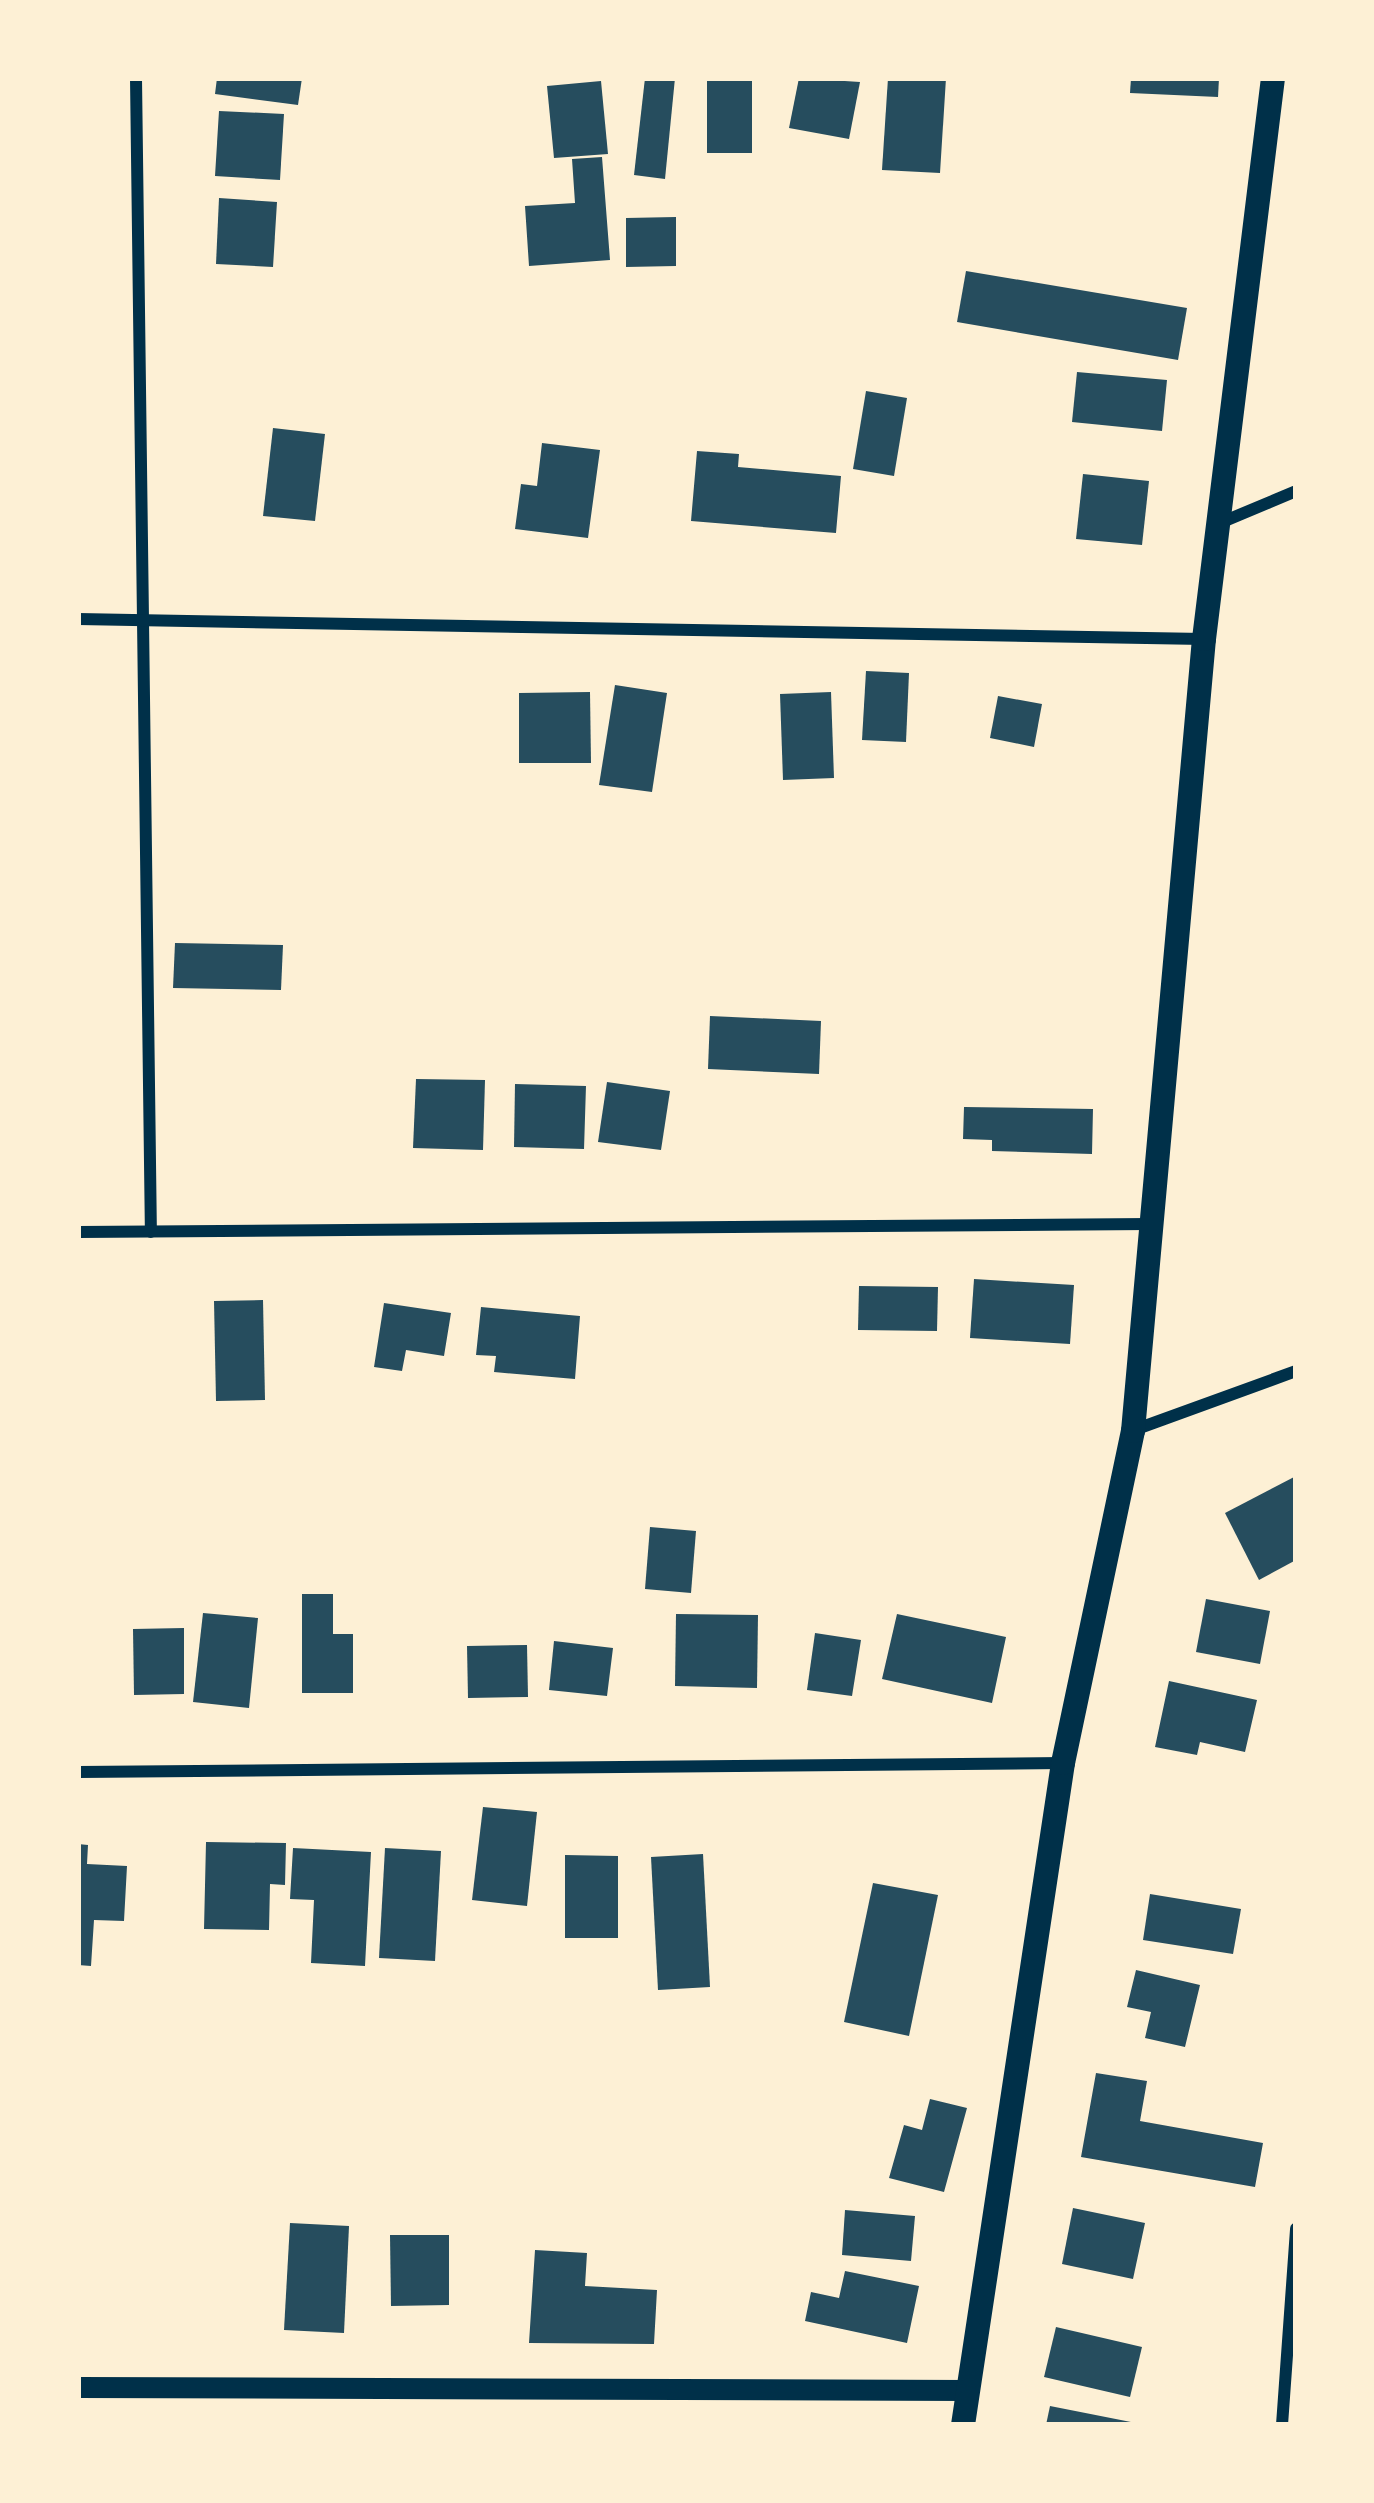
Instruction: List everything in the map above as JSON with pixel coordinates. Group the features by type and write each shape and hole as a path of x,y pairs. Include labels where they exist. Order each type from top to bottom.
{"main road":[{"path":"963,2425 1063,1763 1133,1431 1204,639 1273,78"}],"street":[{"path":"136,78 139,619 151,1232"},
{"path":"1220,523 1296,491"},
{"path":"78,619 1204,639"},
{"path":"78,1232 1150,1224"},
{"path":"1133,1431 1296,1371"},
{"path":"78,1772 1063,1763"},
{"path":"1282,2425 1296,2228"},
{"path":"78,2387 968,2390"}],"building":[{"path":"217,78 302,78 298,105 215,94"},
{"path":"645,78 675,78 665,179 634,175"},
{"path":"707,78 752,78 752,153 707,153"},
{"path":"799,78 860,82 849,139 789,128"},
{"path":"888,78 946,78 940,173 882,170"},
{"path":"1131,78 1219,78 1218,97 1130,93"},
{"path":"601,81 608,154 554,158 547,86"},
{"path":"219,111 284,114 280,180 215,176"},
{"path":"602,157 610,260 529,266 525,206 575,203 572,159"},
{"path":"219,198 277,202 273,267 216,264"},
{"path":"676,217 676,266 626,267 626,218"},
{"path":"966,271 1187,308 1178,360 957,322"},
{"path":"1077,372 1167,380 1162,431 1072,422"},
{"path":"866,391 907,398 894,476 853,469"},
{"path":"273,428 325,434 315,521 263,516"},
{"path":"542,443 600,450 588,538 515,529 521,484 537,486"},
{"path":"697,451 739,454 738,467 841,476 836,533 691,521"},
{"path":"1083,474 1149,481 1142,545 1076,539"},
{"path":"866,671 909,673 906,742 862,740"},
{"path":"615,685 667,693 652,792 599,785"},
{"path":"590,692 591,763 519,763 519,693"},
{"path":"831,692 834,778 783,780 780,694"},
{"path":"998,696 1042,704 1034,747 990,738"},
{"path":"175,943 283,945 281,990 173,988"},
{"path":"710,1016 821,1021 819,1074 708,1069"},
{"path":"416,1079 485,1080 483,1150 413,1148"},
{"path":"607,1082 670,1091 661,1150 598,1142"},
{"path":"515,1084 586,1086 584,1149 514,1147"},
{"path":"964,1107 1093,1109 1092,1154 992,1151 992,1140 963,1139"},
{"path":"974,1279 1074,1285 1070,1344 970,1338"},
{"path":"859,1286 938,1287 937,1331 858,1330"},
{"path":"263,1300 265,1400 216,1401 214,1301"},
{"path":"384,1303 451,1313 444,1356 406,1350 402,1371 374,1367"},
{"path":"481,1307 580,1316 575,1379 494,1372 496,1356 476,1355"},
{"path":"1296,1476 1296,1560 1259,1580 1225,1513"},
{"path":"650,1527 696,1531 691,1593 645,1589"},
{"path":"302,1594 333,1594 333,1634 353,1634 353,1693 302,1693"},
{"path":"1206,1599 1270,1611 1260,1664 1196,1652"},
{"path":"203,1613 258,1618 249,1708 193,1702"},
{"path":"676,1614 758,1615 757,1688 675,1686"},
{"path":"897,1614 1006,1637 992,1703 882,1679"},
{"path":"184,1628 184,1694 134,1695 133,1629"},
{"path":"815,1633 861,1640 852,1696 807,1690"},
{"path":"554,1641 613,1648 607,1696 549,1690"},
{"path":"527,1645 528,1697 468,1698 467,1646"},
{"path":"1169,1681 1257,1700 1245,1752 1200,1742 1197,1755 1155,1747"},
{"path":"483,1807 537,1812 527,1906 472,1900"},
{"path":"206,1842 286,1843 285,1885 270,1884 269,1930 204,1929"},
{"path":"78,1844 88,1845 87,1864 127,1866 124,1921 94,1920 91,1966 78,1965"},
{"path":"293,1848 371,1852 365,1966 311,1963 314,1900 290,1899"},
{"path":"385,1848 441,1851 435,1961 379,1958"},
{"path":"703,1854 710,1987 658,1990 651,1857"},
{"path":"565,1855 618,1856 618,1938 565,1938"},
{"path":"873,1883 938,1895 909,2036 844,2022"},
{"path":"1150,1894 1241,1909 1233,1954 1143,1940"},
{"path":"1136,1970 1200,1985 1185,2047 1145,2038 1151,2012 1127,2007"},
{"path":"1096,2073 1147,2081 1140,2121 1263,2143 1255,2187 1081,2157"},
{"path":"930,2099 967,2108 944,2192 889,2178 904,2125 922,2130"},
{"path":"1073,2208 1145,2223 1133,2279 1062,2264"},
{"path":"845,2210 915,2216 911,2261 842,2255"},
{"path":"290,2223 349,2226 344,2333 284,2330"},
{"path":"390,2235 449,2235 449,2305 391,2306"},
{"path":"535,2250 587,2253 585,2286 657,2290 654,2344 529,2343"},
{"path":"845,2271 919,2286 907,2343 805,2321 811,2292 839,2298"},
{"path":"1056,2327 1142,2347 1130,2397 1044,2377"},
{"path":"1050,2406 1136,2423 1136,2425 1046,2425"}]}
